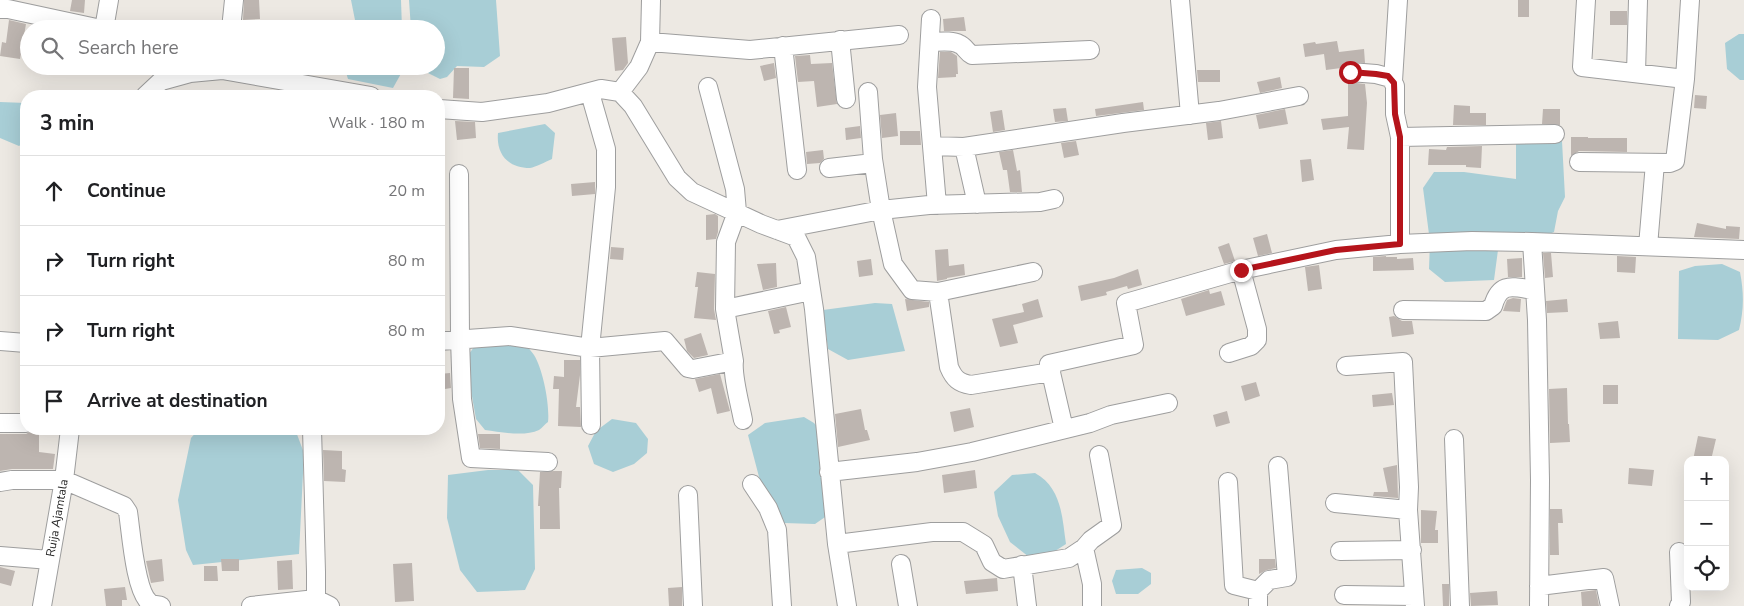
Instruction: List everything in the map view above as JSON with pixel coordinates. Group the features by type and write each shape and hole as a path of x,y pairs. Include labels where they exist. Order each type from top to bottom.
{"street":[{"path":"105,20 109,0"},
{"path":"232,20 234,0"},
{"path":"620,92 639,67 650,42 652,0"},
{"path":"1180,0 1190,115"},
{"path":"1398,0 1393,81 1395,86 1396,124 1400,137 1400,244"},
{"path":"1586,0 1582,67 1685,79"},
{"path":"1636,73 1638,0"},
{"path":"1579,162 1670,163 1675,161 1685,79 1690,0"},
{"path":"0,9 64,20"},
{"path":"931,19 927,87 938,205"},
{"path":"650,42 750,50 899,35"},
{"path":"840,40 846,99"},
{"path":"930,42 957,42 972,55 1090,50"},
{"path":"783,46 797,170"},
{"path":"1350,72 1388,76 1393,81"},
{"path":"152,90 161,82 174,75"},
{"path":"258,75 332,90"},
{"path":"708,87 735,188 737,212 726,242 725,309 734,361 733,370 743,420"},
{"path":"445,109 482,112 548,103 590,94 601,89 620,92 633,106 677,178 692,192 796,237 806,257 811,291 837,544 847,606"},
{"path":"868,92 873,163 881,210 893,264 912,290 938,292 1032,272"},
{"path":"590,94 606,149 605,196 590,348 591,425"},
{"path":"932,146 964,147 1123,123 1227,110 1299,96"},
{"path":"1400,137 1555,134"},
{"path":"964,147 977,204"},
{"path":"829,168 873,163"},
{"path":"1648,246 1655,163"},
{"path":"459,174 462,399 471,458 548,462"},
{"path":"777,230 881,210 938,205 1040,202 1054,199"},
{"path":"1532,242 1537,320 1540,480 1539,606"},
{"path":"1064,430 1049,364 1134,345 1126,303 1241,270 1336,250 1400,244 1532,242 1744,250"},
{"path":"1229,353 1251,346 1257,340 1241,270"},
{"path":"1403,310 1486,311 1493,306 1496,295 1502,290 1512,287 1534,290"},
{"path":"725,309 811,291"},
{"path":"938,292 949,367 954,378 962,383 971,385 1050,372"},
{"path":"445,340 510,336 590,348 665,341 688,368 693,369 734,361"},
{"path":"0,341 20,343"},
{"path":"1344,595 1415,601 1408,510 1409,487 1403,362 1346,366"},
{"path":"829,472 917,462 972,452 1064,430 1111,415 1168,403"},
{"path":"0,423 20,423"},
{"name":"Ruija Ajamtala","path":"42,606 64,480 69,435"},
{"path":"250,606 323,603 316,572 312,435"},
{"path":"1454,439 1460,606"},
{"path":"837,544 932,532 963,532 984,545 992,562 1003,569 1069,558 1112,525 1099,455"},
{"path":"1228,482 1234,585 1258,598 1268,580 1287,577 1278,466"},
{"path":"0,482 12,480 64,480 124,506 128,512 137,577 141,592 150,603 161,606"},
{"path":"752,484 768,508 778,530 782,606"},
{"path":"688,495 694,606"},
{"path":"1335,503 1408,510"},
{"path":"1084,548 1092,584 1092,606"},
{"path":"1340,550 1412,550"},
{"path":"1679,552 1681,602 1679,606"},
{"path":"0,556 50,560"},
{"path":"900,564 908,606"},
{"path":"1022,565 1027,606"},
{"path":"1539,586 1604,578 1610,606"}],"water":[{"path":"351,0 401,0 402,20 355,20"},
{"path":"409,0 496,0 500,56 484,67 457,66 447,77 440,79 432,75 445,75 445,20 410,20"},
{"path":"1739,34 1744,34 1744,80 1740,80 1727,69 1725,43"},
{"path":"347,75 400,75 393,88 348,79"},
{"path":"0,102 20,103 20,145 0,138"},
{"path":"545,124 555,133 552,159 530,168 515,165 501,153 498,133"},
{"path":"1562,141 1565,197 1558,211 1554,232 1498,250 1494,280 1445,282 1429,269 1430,242 1423,188 1434,172 1464,172 1516,179 1516,143"},
{"path":"1722,264 1740,272 1743,301 1739,330 1718,340 1678,339 1679,271 1695,266"},
{"path":"875,303 892,304 905,351 848,360 828,349 823,310"},
{"path":"485,341 527,346 534,355 543,378 548,407 548,422 539,430 520,434 485,430 476,419 467,368 469,354 476,344"},
{"path":"804,417 814,423 819,429 828,515 815,524 784,523 763,492 748,435 765,423"},
{"path":"612,419 636,423 648,439 647,453 634,464 613,472 594,464 588,446 596,431"},
{"path":"194,435 297,435 304,453 299,554 193,565 186,550 178,500 191,438"},
{"path":"488,470 518,470 533,485 535,569 525,590 477,592 460,570 447,518 448,475"},
{"path":"1035,473 1044,479 1056,495 1062,514 1066,544 1049,555 1029,557 1010,542 998,516 994,492 1012,475"},
{"path":"1142,568 1151,573 1151,584 1138,594 1116,594 1112,581 1116,570"}],"building":[{"path":"72,0 85,0 84,13 70,11"},
{"path":"244,0 259,0 260,19 243,20"},
{"path":"1518,0 1529,0 1529,17 1518,17"},
{"path":"1610,11 1627,11 1627,25 1610,25"},
{"path":"964,17 966,31 944,31 943,19"},
{"path":"9,20 20,23 20,59 0,56 2,42 6,43"},
{"path":"626,37 628,63 623,70 615,71 612,38"},
{"path":"1337,41 1339,52 1364,49 1365,63 1346,62 1341,68 1326,70 1324,54 1305,57 1303,44"},
{"path":"940,52 951,52 957,56 958,74 956,74 956,77 938,78"},
{"path":"810,55 811,64 832,63 837,104 817,107 814,81 798,82 795,56"},
{"path":"774,63 776,78 764,81 760,66"},
{"path":"454,68 469,68 469,99 453,98"},
{"path":"1197,70 1220,70 1220,82 1198,82"},
{"path":"1280,77 1282,88 1260,93 1257,82"},
{"path":"1348,82 1365,84 1367,103 1364,150 1347,149 1349,127 1323,130 1321,119 1348,116"},
{"path":"1695,95 1707,96 1706,109 1694,108"},
{"path":"1143,102 1144,110 1096,116 1095,109"},
{"path":"1454,105 1470,106 1470,113 1486,113 1486,125 1453,125"},
{"path":"1066,108 1068,121 1055,122 1053,109"},
{"path":"1285,109 1288,124 1259,129 1256,115"},
{"path":"1543,109 1560,109 1560,125 1542,124"},
{"path":"1002,110 1005,130 993,132 990,112"},
{"path":"896,113 898,136 882,138 880,115"},
{"path":"455,121 475,122 476,138 457,140"},
{"path":"1221,121 1223,138 1208,140 1206,123"},
{"path":"860,126 861,138 846,140 845,128"},
{"path":"900,131 920,131 921,145 900,145"},
{"path":"1571,137 1627,138 1627,152 1579,151 1571,156"},
{"path":"1076,141 1079,155 1064,158 1061,143"},
{"path":"1482,146 1481,168 1466,167 1466,165 1428,165 1429,149 1446,150 1447,147"},
{"path":"823,150 824,159 820,163 807,164 806,152"},
{"path":"1013,150 1017,171 1020,170 1022,192 1010,192 1007,170 1003,170 999,152"},
{"path":"1311,159 1314,180 1302,182 1300,160"},
{"path":"595,182 595,194 572,196 571,184"},
{"path":"715,214 718,216 716,239 706,240 706,215"},
{"path":"1697,223 1726,229 1726,226 1740,227 1739,239 1694,237"},
{"path":"1267,234 1272,253 1258,256 1253,238"},
{"path":"1229,243 1235,261 1224,264 1218,247"},
{"path":"611,247 624,248 623,260 610,259"},
{"path":"948,249 949,266 964,264 965,275 937,281 935,250"},
{"path":"1543,253 1551,253 1553,277 1545,278"},
{"path":"1617,256 1636,257 1635,273 1617,272"},
{"path":"1373,257 1397,257 1397,259 1413,258 1414,270 1373,271"},
{"path":"1522,258 1522,277 1508,277 1507,259"},
{"path":"871,259 873,275 859,277 857,261"},
{"path":"776,263 777,287 763,290 757,264"},
{"path":"1319,265 1322,289 1308,291 1305,267"},
{"path":"1138,269 1142,285 1128,289 1127,286 1106,292 1107,295 1081,301 1078,286 1114,278"},
{"path":"697,272 715,274 714,309 716,320 694,318 698,287 695,287"},
{"path":"1209,290 1210,294 1221,291 1225,305 1186,316 1181,299"},
{"path":"1513,298 1521,299 1520,312 1503,311 1507,300"},
{"path":"905,299 929,302 929,307 907,311"},
{"path":"1038,299 1043,317 1013,325 1018,343 1000,347 992,319 1024,312 1022,304"},
{"path":"1567,299 1568,312 1547,313 1546,301"},
{"path":"786,307 791,327 779,330 780,333 774,334 768,311"},
{"path":"1394,316 1402,321 1412,321 1414,334 1392,337 1389,317"},
{"path":"1618,321 1620,338 1600,339 1598,323"},
{"path":"701,333 708,355 694,358 687,351 684,339"},
{"path":"564,360 580,360 576,407 580,407 581,427 558,426 559,389 553,389 554,376 564,377"},
{"path":"445,373 450,373 451,388 445,389"},
{"path":"720,374 730,411 717,414 711,388 699,392 695,379"},
{"path":"1256,382 1260,396 1245,401 1241,386"},
{"path":"1603,385 1618,385 1618,404 1603,404"},
{"path":"1567,388 1570,442 1550,443 1549,389"},
{"path":"1392,393 1394,405 1373,407 1372,395"},
{"path":"970,408 974,427 954,432 950,412"},
{"path":"861,409 865,430 867,430 870,440 838,447 835,414"},
{"path":"1227,411 1230,423 1216,427 1213,415"},
{"path":"0,434 39,435 39,452 55,454 53,469 12,469 0,471"},
{"path":"478,434 500,434 500,449 480,448"},
{"path":"1698,436 1716,439 1712,456 1694,456"},
{"path":"323,450 342,451 342,469 346,470 345,482 324,481"},
{"path":"1397,465 1398,498 1373,496 1374,492 1388,492 1383,468"},
{"path":"1629,468 1654,470 1652,486 1628,484"},
{"path":"975,470 977,488 944,493 942,475"},
{"path":"562,471 561,488 559,488 560,529 540,529 540,506 538,506 540,472"},
{"path":"1550,509 1562,509 1563,523 1558,523 1559,555 1550,555"},
{"path":"1421,510 1437,511 1435,530 1438,530 1438,543 1421,543"},
{"path":"162,559 164,581 151,583 146,561"},
{"path":"221,559 239,559 239,571 222,571"},
{"path":"1259,559 1275,559 1276,568 1259,574"},
{"path":"292,560 293,589 278,590 277,561"},
{"path":"412,563 414,601 395,602 393,564"},
{"path":"204,566 217,566 218,581 204,581"},
{"path":"0,567 15,571 11,586 0,583"},
{"path":"997,578 998,591 966,594 964,581"},
{"path":"1442,584 1449,584 1449,606 1443,606"},
{"path":"125,587 127,600 122,600 122,606 106,606 104,589"},
{"path":"682,587 682,606 669,606 668,588"},
{"path":"1596,590 1599,606 1582,606 1581,592"},
{"path":"1497,591 1498,605 1471,606 1470,593"}],"route":[{"path":"1241,270 1336,250 1400,244 1400,137 1395,114 1395,86 1388,76 1350,72"}]}
